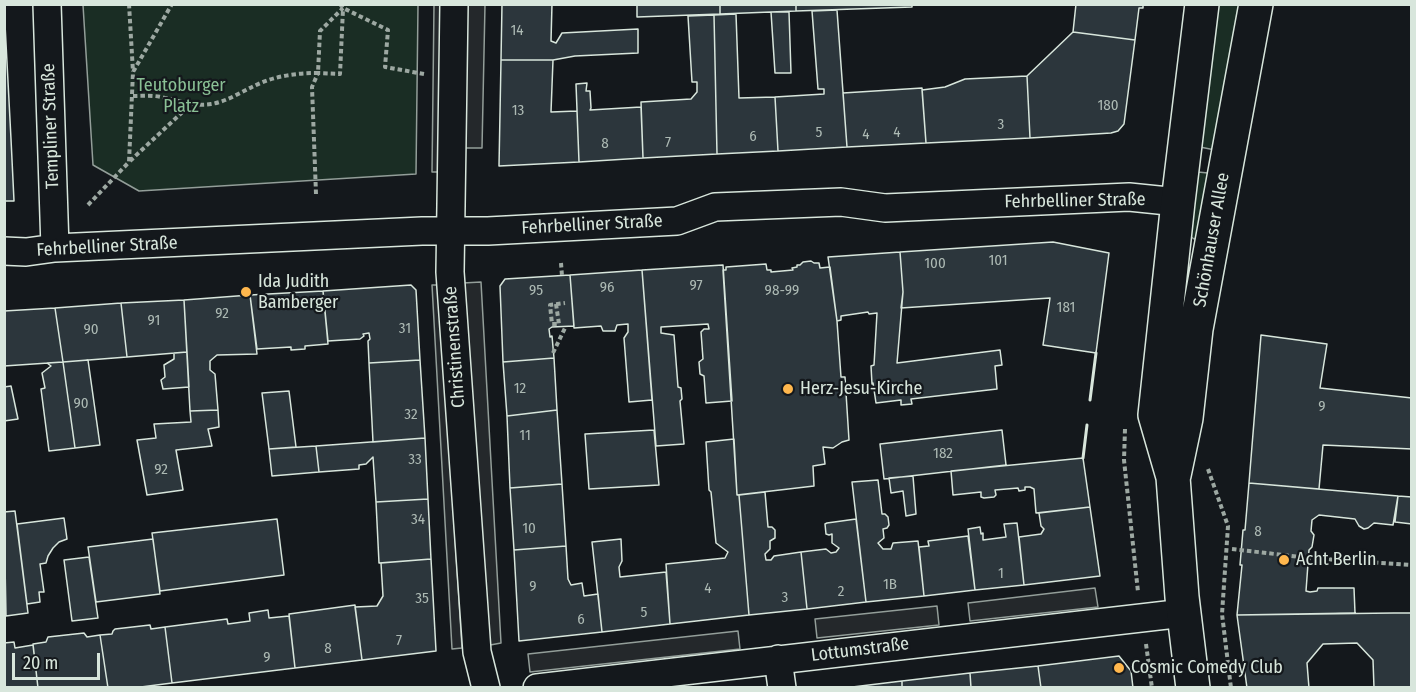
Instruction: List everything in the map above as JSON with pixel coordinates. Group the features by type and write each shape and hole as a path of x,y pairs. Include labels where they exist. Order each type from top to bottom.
{"main road":[{"name":"Schönhauser Allee","path":"1193,687 1184,613 1173,477 1155,415 1202,4"},
{"name":"Schönhauser Allee","path":"1173,477 1186,418 1196,329 1256,4"}],"street":[{"name":"Templiner Straße","path":"47,4 55,248"},
{"name":"Christinenstraße","path":"454,4 451,284 477,652 486,687"},
{"name":"Fehrbelliner Straße","path":"4,251 26,252 55,248 677,221 715,207 829,202 885,208 1129,197 1178,202"},
{"name":"Lottumstraße","path":"537,687 1184,613"},
{"path":"778,659 782,687"}],"path":[{"path":"129,4 133,72 129,162"},
{"path":"133,72 172,4"},
{"path":"133,96 160,96 191,104 213,104 275,78 299,73 340,74 342,6"},
{"path":"316,194 312,87 318,73 320,32 342,6"},
{"path":"342,6 388,30 385,67 424,74"},
{"path":"88,205 129,162 191,104"},
{"path":"561,263 562,276"},
{"path":"556,304 559,324 552,324 550,305 556,304 565,303"},
{"path":"553,353 567,326"},
{"path":"1208,469 1228,526 1222,614 1231,687"},
{"path":"1232,549 1309,558 1412,565"},
{"path":"1146,644 1152,687"}],"green space":[{"name":"Teutoburger Platz","path":"83,5 418,5 416,174 139,191 93,165"},
{"path":"1218,5 1243,5 1215,150 1200,147"},
{"path":"1198,172 1208,173 1198,237 1194,239 1190,236"}],"shaded area":[{"path":"434,5 442,5 440,172 432,172"},
{"path":"465,5 485,5 482,148 463,148"},
{"path":"481,282 501,643 485,646 463,283"},
{"path":"432,285 439,285 462,648 452,649"},
{"path":"1095,588 1098,607 970,621 968,603"},
{"path":"937,606 939,625 817,638 815,619"},
{"path":"738,631 740,649 530,672 528,654"}],"building":[{"path":"502,4 552,4 551,41 556,43 562,33 638,29 638,53 575,56 553,60 501,60"},
{"path":"637,4 720,4 720,14 637,17"},
{"path":"720,4 796,4 796,11 720,14"},
{"path":"796,4 912,4 912,7 796,11"},
{"path":"1076,4 1143,4 1143,8 1139,8 1135,40 1073,32"},
{"path":"4,5 11,139 14,201 4,201"},
{"path":"837,10 847,147 778,151 775,97 824,94 824,89 818,89 812,11"},
{"path":"771,12 789,12 791,73 775,73"},
{"path":"736,14 739,98 775,97 778,151 717,154 714,15"},
{"path":"714,15 717,154 643,158 641,102 691,99 697,92 697,82 692,82 688,16"},
{"path":"1073,32 1135,40 1124,124 1118,131 1111,133 1030,138 1027,76"},
{"path":"501,60 553,60 551,112 577,111 579,162 499,166"},
{"path":"1027,76 1030,138 926,143 922,90 945,87 965,79"},
{"path":"587,83 586,91 590,91 590,110 641,107 643,158 579,162 576,84"},
{"path":"922,88 926,143 847,147 843,93"},
{"path":"1053,242 1109,253 1096,353 1043,345 1050,298 901,308 903,292 900,252"},
{"path":"900,252 903,292 897,363 1000,350 1002,365 995,366 997,389 911,399 912,404 901,405 901,400 876,403 871,366 874,365 877,313 841,316 841,320 837,321 828,257"},
{"name":"Herz-Jesu-Kirche","path":"803,262 819,263 820,268 830,267 841,377 845,377 849,440 833,448 823,447 825,464 813,466 814,486 737,495 723,270 726,270 726,267 766,264 767,270 771,272 793,270 792,268"},
{"path":"723,265 732,401 706,403 704,376 700,374 699,362 703,359 701,332 709,329 708,324 661,327 661,333 674,335 678,387 681,388 684,444 656,446 642,270"},
{"path":"642,270 652,400 629,402 624,338 628,332 628,324 617,325 615,331 603,331 601,326 574,328 570,275"},
{"path":"570,275 574,326 549,329 554,358 503,362 500,286 505,279"},
{"path":"411,285 416,290 420,360 369,363 369,333 363,334 364,336 360,339 328,341 323,291"},
{"path":"323,291 328,344 291,350 291,347 257,349 250,295"},
{"path":"250,295 257,354 217,355 210,361 210,370 215,374 218,410 190,411 184,300"},
{"path":"184,300 187,352 127,357 121,303"},
{"path":"121,303 127,357 63,362 55,308"},
{"path":"55,308 63,362 4,366 4,311"},
{"path":"1261,335 1327,344 1320,388 1412,398 1412,449 1323,445 1319,489 1249,483"},
{"path":"187,352 189,387 163,389 161,380 165,377 164,365 174,359 174,353"},
{"path":"554,358 557,410 507,416 503,362"},
{"path":"88,360 100,445 75,448 63,362"},
{"path":"420,360 425,438 373,442 369,363"},
{"path":"63,362 75,448 49,451 41,389 45,388 42,373 51,366 47,363"},
{"path":"11,386 18,419 4,421 4,387"},
{"path":"289,391 296,447 269,449 262,393"},
{"path":"218,410 219,427 208,429 212,446 176,450 183,490 147,495 137,440 156,438 154,424 191,422 190,411"},
{"path":"557,410 562,484 510,488 507,416"},
{"path":"654,430 659,485 589,489 585,434"},
{"path":"1002,430 1006,465 884,479 880,444"},
{"path":"425,438 428,499 376,502 373,457 366,464 359,465 359,469 319,472 316,446"},
{"path":"734,439 749,615 670,624 666,564 725,558 728,552 716,543 706,442"},
{"path":"316,446 319,472 272,476 269,449"},
{"path":"1083,458 1090,507 1036,513 1034,489 1030,487 1019,491 1018,488 995,490 994,497 981,497 981,492 953,495 951,471"},
{"path":"913,476 916,514 906,516 903,491 891,493 889,478"},
{"path":"878,480 882,514 888,517 889,525 883,529 884,538 878,543 883,549 891,549 893,543 918,541 924,596 866,602 852,482"},
{"path":"1249,483 1398,496 1393,525 1374,523 1364,529 1355,519 1319,515 1312,520 1311,531 1314,535 1312,547 1309,550 1306,591 1317,591 1318,588 1354,588 1355,613 1237,615"},
{"path":"562,484 566,546 514,550 510,488"},
{"path":"765,492 768,527 775,530 775,538 770,541 770,549 765,554 766,560 771,560 774,556 801,552 807,609 749,615 739,495"},
{"path":"1398,496 1412,497 1412,524 1395,522"},
{"path":"428,499 431,559 379,563 376,502"},
{"path":"1090,507 1100,576 1024,585 1019,537 1041,534 1044,529 1041,526 1039,513"},
{"path":"15,511 28,613 6,616 4,512"},
{"path":"64,518 67,539 59,542 53,548 46,563 40,564 44,592 39,592 40,602 27,604 17,524"},
{"path":"277,519 284,575 160,591 152,533"},
{"path":"856,519 866,602 807,609 801,552 826,549 831,553 836,552 839,548 832,543 832,534 826,534 825,524"},
{"path":"1017,523 1024,585 975,590 968,529 980,527 983,540 1006,537 1004,524"},
{"path":"968,536 975,590 924,596 919,547 929,546 928,541"},
{"path":"153,539 160,594 96,602 88,547"},
{"path":"621,539 620,577 666,572 670,624 602,632 592,542"},
{"path":"566,546 568,579 571,585 582,583 584,596 598,594 602,632 519,641 514,550"},
{"path":"89,557 98,618 72,621 64,560"},
{"path":"431,559 436,651 362,660 355,607 377,606 383,596 381,563"},
{"path":"355,605 362,660 295,668 289,614"},
{"path":"268,610 269,618 289,616 295,668 172,683 165,627 227,619 228,624 250,621 249,613"},
{"path":"1412,613 1412,688 1374,688 1373,660 1357,643 1323,644 1307,663 1309,688 1247,688 1237,615"},
{"path":"150,625 151,629 165,627 172,683 133,688 108,688 100,635 112,634 115,629"},
{"path":"84,633 87,637 100,635 108,688 38,688 33,644 46,642 48,637"},
{"path":"14,642 15,648 33,645 38,688 4,688 4,643"},
{"path":"1119,656 1131,671 1133,688 1041,688 1038,666"},
{"path":"1038,666 1041,688 971,688 970,673"},
{"path":"970,673 971,688 902,688 902,681"},
{"path":"902,681 902,688 844,688"}],"wall":[{"path":"1090,400 1096,353"},
{"path":"1083,458 1087,425"}],"place":[{"name":"Ida Judith Bamberger","path":"246,292"},
{"name":"Herz-Jesu-Kirche","path":"788,389"},
{"name":"Acht Berlin","path":"1284,560"},
{"name":"Cosmic Comedy Club","path":"1119,668"}]}
